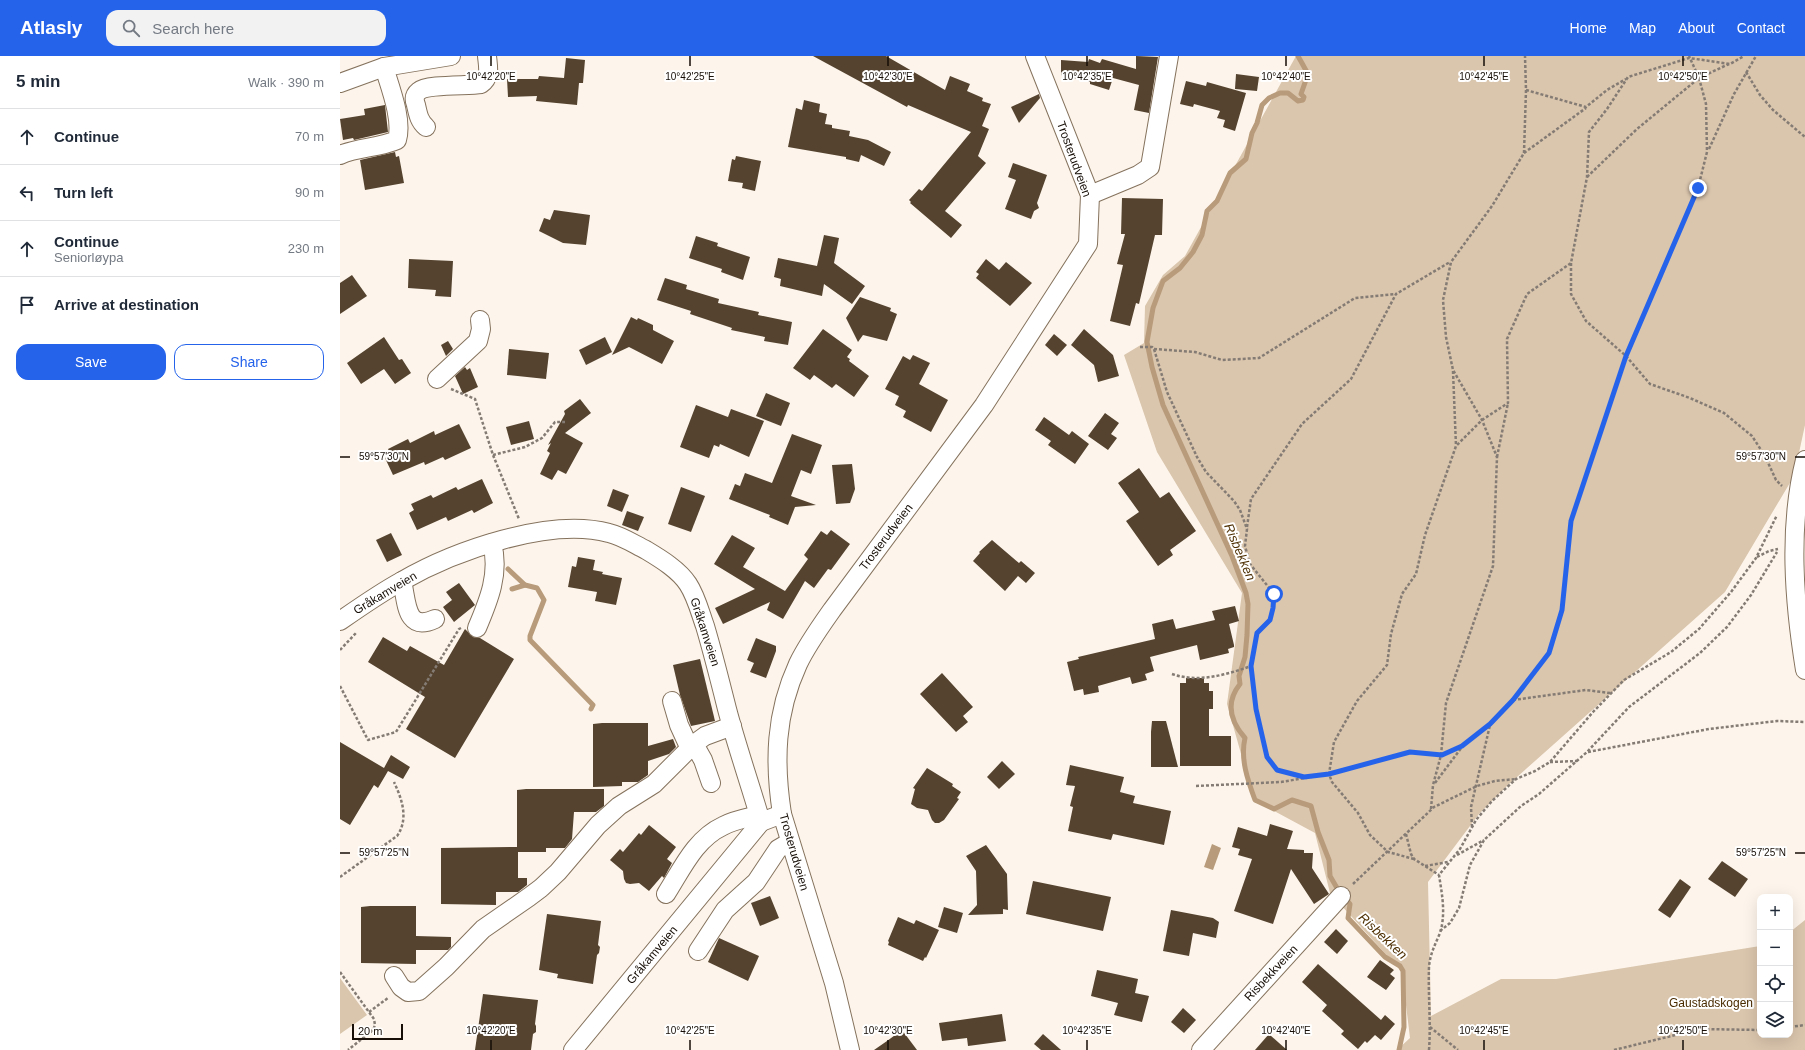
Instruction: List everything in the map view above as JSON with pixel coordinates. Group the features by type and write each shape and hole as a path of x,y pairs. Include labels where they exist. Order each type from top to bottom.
{"street":[{"path":"340,83 384,67 451,56"},
{"path":"426,127 420,122 414,100 416,94 422,89 428,87 481,84 487,78 489,72 487,56"},
{"name":"Trosterudveien","path":"850,1050 834,983 782,814 778,787 776,755 779,727 790,683 812,640 832,610 984,405 1088,244 1090,195 1035,56"},
{"path":"1090,195 1138,175 1150,167 1170,56"},
{"path":"340,155 397,140 399,131 394,100 384,67"},
{"path":"437,379 478,341 481,329 480,320"},
{"path":"1805,460 1792,495 1799,616 1805,670"},
{"name":"Gråkamveien","path":"340,621 402,581 456,556 492,543 524,535 566,529 610,533 629,541 650,553 681,576 688,584 701,612 732,726 760,819"},
{"path":"478,625 492,588 495,561 492,543"},
{"path":"402,581 412,618 417,623 434,619"},
{"path":"672,701 678,725 703,760 711,783"},
{"path":"398,982 408,992 419,991 446,967 479,932 529,897 558,872 608,815 628,799 654,784 692,746 713,732 732,726"},
{"name":"Gråkamveien","path":"573,1050 760,819 782,814"},
{"path":"666,894 702,839 724,826 760,819"},
{"path":"698,951 725,910 756,882 778,849 790,842"},
{"name":"Risbekkveien","path":"1201,1050 1346,891"}],"path":[{"path":"1524,153 1526,90 1525,56"},
{"path":"1587,177 1637,129 1700,78 1744,56"},
{"path":"1196,786 1281,782 1329,774 1410,752 1442,755 1462,746 1490,724 1513,700 1549,653 1562,610 1571,521 1626,356 1698,188 1708,152 1734,94 1756,56"},
{"path":"1140,348 1195,352 1222,360 1259,358 1355,298 1396,294 1451,262 1492,206 1524,153 1607,90 1628,77 1689,57 1730,64"},
{"path":"1689,57 1700,78 1706,104 1708,152"},
{"path":"1746,72 1760,95 1773,110 1805,137"},
{"path":"1628,77 1607,109 1589,132 1587,177 1571,263 1571,294 1586,321 1626,356 1650,384 1690,398 1724,413 1752,436 1765,456 1776,480 1792,495"},
{"path":"1526,90 1586,107"},
{"path":"1439,875 1414,859 1388,852 1370,835 1358,814 1332,782 1329,774 1334,742 1357,701 1387,665 1390,634 1402,594 1416,574 1425,535 1456,446 1453,370 1446,337 1443,300 1451,262"},
{"path":"1431,810 1433,785 1442,755 1446,702 1493,566 1497,457 1508,403 1506,339 1527,294 1571,263"},
{"path":"1304,777 1277,770 1267,757 1256,709 1251,666 1257,633 1270,620 1274,594 1250,564 1245,546 1250,499 1302,424 1351,378 1396,294"},
{"path":"1153,348 1167,392 1197,457 1206,472 1234,501 1240,510 1247,529"},
{"path":"1453,370 1482,420 1497,457"},
{"path":"437,379 449,388 475,399 493,455 524,535"},
{"path":"1456,446 1482,420 1508,403"},
{"path":"493,455 525,447 542,438 555,422 564,422"},
{"path":"1346,891 1431,810 1477,786 1494,781 1516,779 1535,771 1550,762 1610,693 1624,680 1671,652 1699,629 1731,592 1756,558 1778,513"},
{"path":"1429,1050 1429,968 1432,950 1440,932 1442,916 1443,898 1439,875 1448,862 1455,856 1484,840 1521,806 1539,794 1587,752 1629,707 1700,654 1727,627 1751,595 1779,549 1794,528"},
{"path":"340,686 368,740 396,732 459,629 478,625"},
{"path":"1172,674 1180,677 1208,677 1232,673 1251,666"},
{"path":"1513,700 1586,690 1610,693"},
{"path":"1587,752 1709,729 1777,721 1805,722"},
{"path":"1472,828 1472,808 1490,724"},
{"path":"1433,785 1462,746"},
{"path":"1550,762 1577,761"},
{"path":"1455,856 1482,812 1516,779"},
{"path":"340,876 397,836 402,830 404,811 394,782"},
{"path":"1406,834 1411,854 1414,859"},
{"path":"1440,932 1450,923 1459,908 1470,865 1484,840"},
{"path":"1425,866 1448,862"},
{"path":"340,972 374,1019 375,1025 373,1030 348,1050"},
{"path":"369,1012 398,982"},
{"path":"1793,1027 1805,1025"},
{"path":"1430,1027 1458,1050"},
{"path":"1614,1050 1700,1028 1757,1030"}],"green space":[{"name":"Gaustadskogen","path":"1296,56 1805,56 1805,425 1794,476 1725,592 1508,785 1479,814 1428,882 1431,1016 1501,979 1556,979 1757,946 1757,1038 1793,1038 1793,930 1805,920 1805,1050 1397,1050 1410,1038 1402,972 1330,893 1315,833 1254,800 1227,704 1242,593 1157,452 1124,355 1144,343 1145,306 1163,275 1185,256"},
{"path":"340,978 367,1015 340,1034"}],"shaded area":[{"path":"1212,844 1221,848 1213,870 1204,867"}],"building":[{"path":"813,56 886,56 945,90 950,76 970,84 967,91 983,98 982,101 991,104 982,126 989,129 978,156 986,163 945,211 962,225 951,238 910,203 911,202 909,200 919,189 922,191 971,132 908,105 907,107"},
{"path":"1136,56 1158,57 1149,113 1134,110 1139,85 1113,78 1109,90 1090,84 1090,82 1061,75 1061,60 1088,62 1089,59 1100,63 1102,59 1136,69"},
{"path":"566,58 585,60 583,83 579,83 577,105 536,101 537,96 508,97 507,79 538,79 539,76 564,78"},
{"path":"1236,74 1259,77 1257,91 1235,89"},
{"path":"1186,81 1206,86 1207,82 1246,93 1235,131 1223,127 1225,120 1217,118 1220,111 1194,104 1193,107 1180,104"},
{"path":"1039,94 1040,98 1019,123 1011,107"},
{"path":"804,100 820,104 819,112 827,114 825,124 832,125 832,128 850,131 849,136 868,140 891,152 884,166 861,155 859,162 846,159 846,157 788,147 796,108 802,110"},
{"path":"385,105 388,132 354,140 353,138 343,140 340,119 365,115 364,109"},
{"path":"395,152 396,157 399,156 404,183 365,190 360,160"},
{"path":"736,156 761,161 755,191 742,188 743,183 728,181 732,159 735,160"},
{"path":"1013,163 1047,175 1037,203 1039,208 1034,211 1031,219 1005,209 1016,180 1008,177"},
{"path":"1122,198 1163,199 1162,235 1155,235 1139,304 1136,303 1130,326 1110,321 1123,265 1117,264 1125,234 1121,234"},
{"path":"554,210 590,215 586,245 563,243 539,231 544,218 550,220"},
{"path":"824,235 839,238 834,263 865,286 852,304 824,284 822,296 780,286 781,279 774,277 778,258 817,266"},
{"path":"696,236 718,243 717,246 750,257 743,280 721,272 722,269 689,258"},
{"path":"409,259 453,261 451,297 435,296 436,290 408,288"},
{"path":"986,259 999,270 1006,262 1032,283 1010,306 976,278 979,274 976,272"},
{"path":"352,275 367,296 340,314 340,283"},
{"path":"665,278 687,285 686,289 719,299 718,303 759,312 758,315 792,322 788,345 764,341 765,337 731,330 732,328 690,314 691,311 657,300"},
{"path":"860,297 891,308 890,311 897,314 887,341 863,335 858,342 846,318"},
{"path":"631,317 637,320 638,318 653,325 653,330 674,341 662,364 629,347 612,355"},
{"path":"823,329 852,350 847,357 850,359 849,361 869,376 854,397 836,384 832,388 814,375 810,380 793,368"},
{"path":"1084,329 1113,355 1119,376 1098,382 1094,365 1071,345"},
{"path":"1054,334 1067,345 1057,356 1045,345"},
{"path":"384,337 399,360 402,359 411,373 395,384 384,369 361,384 347,363"},
{"path":"605,337 612,352 586,365 579,350"},
{"path":"448,341 453,349 446,356 441,345"},
{"path":"509,349 549,353 546,379 507,375"},
{"path":"913,355 930,363 919,384 948,400 931,432 903,417 906,411 895,405 899,396 885,389 903,356 910,360"},
{"path":"465,367 467,370 470,368 478,387 463,394 455,376"},
{"path":"766,393 790,403 781,426 756,416"},
{"path":"580,399 591,413 565,433 583,443 566,474 558,470 552,480 540,474 550,453 547,451 551,443 548,445 565,414 564,411"},
{"path":"696,405 728,417 731,409 764,421 749,457 720,444 719,447 714,445 709,458 680,447"},
{"path":"1105,413 1119,423 1111,434 1117,438 1108,450 1088,436"},
{"path":"1044,417 1069,435 1072,431 1089,444 1075,464 1048,445 1051,441 1035,430"},
{"path":"529,421 534,439 511,445 506,427"},
{"path":"459,424 471,448 445,460 443,457 425,465 424,462 393,475 385,458 391,455 388,449 408,439 410,443 434,431 435,435"},
{"path":"792,434 822,445 811,474 801,470 791,496 816,505 795,507 788,525 769,517 770,515 729,499 735,484 740,486 745,473 772,483"},
{"path":"852,464 855,489 850,503 836,504 832,465"},
{"path":"1139,468 1160,498 1169,492 1196,531 1170,550 1173,555 1158,566 1126,521 1139,512 1118,483"},
{"path":"482,479 493,503 474,513 472,510 448,521 446,517 417,530 409,513 414,510 411,504 431,495 433,498 456,487 458,490"},
{"path":"681,487 705,496 691,532 668,524"},
{"path":"613,489 629,495 622,512 607,506"},
{"path":"627,511 644,517 638,531 622,525"},
{"path":"831,530 850,544 831,570 828,569 814,588 805,581 783,619 767,610 770,602 723,624 715,608 755,589 714,564 732,535 755,548 743,567 785,591 808,559 804,555 821,531 827,535"},
{"path":"391,533 402,555 387,562 376,540"},
{"path":"992,540 1019,563 1021,561 1035,573 1026,583 1018,576 1005,591 973,561 980,553 979,552"},
{"path":"578,557 595,560 593,570 603,572 602,574 622,578 616,605 595,601 597,592 568,587 572,566 576,567"},
{"path":"459,583 475,605 454,622 443,607 452,600 446,592"},
{"path":"1235,606 1239,621 1229,624 1234,647 1228,649 1229,653 1200,660 1197,645 1150,657 1154,671 1145,674 1147,680 1132,684 1130,677 1098,686 1099,692 1084,695 1083,689 1074,691 1067,662 1079,659 1078,657 1155,639 1152,624 1173,619 1176,629 1215,620 1212,611"},
{"path":"465,629 473,637 480,638 514,659 455,758 406,729 425,697 368,662 383,637 407,651 410,646 444,665"},
{"path":"756,638 776,646 776,651 766,678 750,672 754,663 747,660"},
{"path":"700,659 715,721 691,726 680,695 673,665"},
{"path":"942,673 973,707 963,716 968,722 956,732 920,694"},
{"path":"1186,678 1204,678 1204,683 1209,683 1209,691 1213,691 1213,709 1209,709 1209,736 1231,736 1231,766 1180,766 1180,683 1186,683"},
{"path":"1152,721 1166,721 1178,767 1151,767"},
{"path":"648,723 648,746 673,739 676,747 669,754 648,761 648,775 638,782 622,782 622,786 593,787 593,724"},
{"path":"340,742 384,768 391,755 410,767 403,779 388,771 378,788 374,785 350,825 340,819"},
{"path":"1002,761 1015,774 999,789 987,777"},
{"path":"1070,765 1124,777 1120,792 1135,796 1133,803 1171,811 1164,845 1113,834 1111,840 1068,831 1073,807 1070,806 1075,786 1066,785"},
{"path":"927,768 953,784 952,786 961,792 957,798 959,799 944,820 939,823 935,823 932,820 928,810 917,808 911,804 915,789 913,788"},
{"path":"604,789 604,806 596,812 574,812 572,839 565,848 546,848 546,852 518,852 518,878 527,878 527,885 518,892 496,892 496,905 441,904 441,848 517,847 517,790"},
{"path":"1270,824 1293,831 1287,849 1304,850 1304,853 1313,853 1312,868 1329,894 1314,904 1291,869 1273,924 1234,911 1252,859 1238,855 1240,849 1232,847 1238,827 1267,836"},
{"path":"649,825 676,847 667,859 672,863 664,878 662,876 649,891 639,883 626,883 623,871 610,860 620,849 623,852 639,833 641,835"},
{"path":"986,845 1007,874 1008,910 1003,909 1003,914 968,915 977,905 976,871 966,856"},
{"path":"1722,861 1748,879 1735,897 1708,879"},
{"path":"1680,879 1691,887 1670,918 1658,910"},
{"path":"1033,881 1111,897 1103,931 1026,914"},
{"path":"770,896 779,918 760,926 751,903"},
{"path":"416,906 416,936 451,937 451,947 448,950 416,950 416,964 361,963 361,907"},
{"path":"944,907 963,913 957,933 938,927"},
{"path":"1171,910 1213,918 1219,922 1216,938 1193,933 1189,956 1163,951"},
{"path":"547,914 601,921 598,945 600,947 597,955 593,984 557,978 558,974 539,970"},
{"path":"898,917 914,924 916,920 939,930 926,958 925,957 923,961 888,945 888,941"},
{"path":"1336,929 1348,941 1337,954 1324,942"},
{"path":"719,938 759,956 748,981 708,962"},
{"path":"1380,960 1394,970 1390,974 1395,978 1386,990 1367,977"},
{"path":"1318,964 1381,1020 1385,1015 1395,1024 1381,1040 1375,1035 1367,1043 1365,1041 1358,1049 1341,1034 1344,1031 1322,1011 1327,1005 1302,982"},
{"path":"1097,970 1138,979 1135,993 1149,996 1142,1022 1114,1015 1118,1003 1091,996"},
{"path":"483,994 538,1000 535,1024 536,1032 533,1034 531,1050 475,1050"},
{"path":"1183,1008 1196,1020 1184,1033 1171,1022"},
{"path":"1002,1014 1006,1041 968,1046 967,1038 942,1041 939,1023"},
{"path":"902,1030 917,1050 874,1050 887,1041"},
{"path":"1043,1034 1061,1050 1041,1050 1034,1044"},
{"path":"1269,1034 1287,1050 1255,1050"}],"waterway":[{"name":"Risbekken","path":"1298,56 1308,74 1301,94 1304,97 1303,100 1298,101 1288,93 1280,93 1269,98 1262,105 1257,123 1252,133 1246,159 1230,173 1217,201 1207,211 1202,235 1193,252 1180,268 1163,281 1153,308 1147,342 1152,367 1163,405 1232,556 1246,593 1248,604 1245,657 1239,676 1240,684 1232,698 1231,712 1236,725 1245,738 1243,754 1244,762 1252,793 1255,800 1274,809 1292,800 1311,806 1318,832 1329,860 1330,876 1337,888 1350,904 1348,918 1385,957 1400,966 1403,971 1404,1027 1399,1050"},
{"path":"508,569 525,585 537,588 544,600 530,636 530,640 593,705 591,709"},
{"path":"512,589 525,585"}],"route":[{"path":"1274,594 1270,620 1257,633 1251,666 1256,709 1267,757 1277,770 1304,777 1329,774 1410,752 1442,755 1462,746 1490,724 1513,700 1549,653 1562,610 1571,521 1626,356 1698,188"}]}
